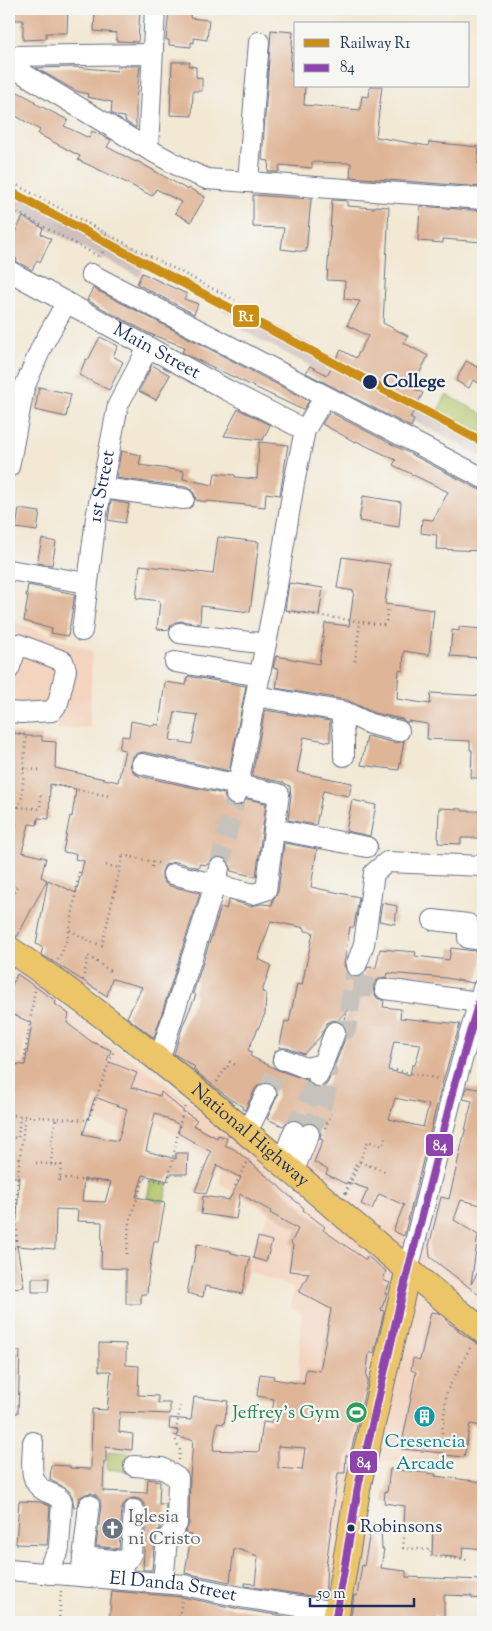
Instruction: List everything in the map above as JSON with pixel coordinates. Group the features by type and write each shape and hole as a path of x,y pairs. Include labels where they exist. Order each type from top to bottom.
{"main road":[{"name":"National Highway","path":"9,949 44,973 160,1062 205,1086 252,1137 408,1270 482,1330"},
{"path":"336,1617 359,1482 408,1270"}],"street":[{"path":"148,149 155,9"},
{"path":"248,182 259,42"},
{"path":"9,56 152,54"},
{"path":"9,65 148,149 207,179 483,199"},
{"name":"Main Street","path":"9,271 148,348 305,430"},
{"path":"91,274 483,478"},
{"path":"9,467 24,388 42,346 66,302"},
{"name":"1st Street","path":"82,631 87,583 102,488 118,405 148,348"},
{"path":"237,790 273,609 294,483 305,430 325,396"},
{"path":"102,488 184,499"},
{"path":"9,570 87,583"},
{"path":"180,633 266,644"},
{"path":"9,669 18,644 63,661 66,670 58,703 52,711 9,712"},
{"path":"174,662 260,676"},
{"path":"256,696 341,712 370,724 399,731"},
{"path":"341,712 344,756"},
{"path":"142,764 237,790 279,794 266,890 253,894 217,876 173,874"},
{"path":"274,829 367,847"},
{"path":"356,966 364,944 374,873 387,862 483,866"},
{"path":"160,1062 217,876"},
{"path":"433,920 468,924 468,938 483,940"},
{"path":"386,989 481,995 455,1084 408,1270"},
{"path":"282,1060 306,1068 322,1070 335,1032"},
{"path":"252,1137 266,1094"},
{"path":"288,1167 302,1133"},
{"path":"34,1442 33,1477 35,1484 44,1491 57,1496 62,1502 58,1552 52,1561 56,1574"},
{"path":"134,1466 162,1468 178,1478 177,1524 167,1539 164,1583"},
{"path":"89,1505 82,1562 122,1570 131,1554 134,1510"},
{"name":"El Danda Street","path":"9,1570 56,1574 122,1570 164,1583 184,1585 336,1617"}],"path":[{"path":"9,181 110,236 235,300"},
{"path":"9,208 100,257 110,236"},
{"path":"273,609 383,625 386,621 388,606"},
{"path":"355,661 360,622"},
{"path":"9,731 26,735 22,797 18,808 40,809 41,794"},
{"path":"23,769 39,770"},
{"path":"53,786 110,796"},
{"path":"9,854 16,823"},
{"path":"70,930 91,942 102,945 123,854 175,867 173,874"},
{"path":"152,867 154,862"},
{"path":"106,865 120,868"},
{"path":"58,959 63,951 70,930 80,868"},
{"path":"9,901 17,886"},
{"path":"84,978 88,956 113,973"},
{"path":"24,1061 36,985"},
{"path":"9,1115 88,1120 122,1032"},
{"path":"127,1254 129,1222 144,1178 168,1183 182,1111 205,1086 227,1068 230,1062 237,1066"},
{"path":"396,1070 432,1077 455,1084"},
{"path":"9,1137 18,1138 20,1115"},
{"path":"9,1248 17,1248 18,1174 25,1116"},
{"path":"51,1164 56,1118"},
{"path":"235,1186 252,1137"},
{"path":"349,1182 368,1141 382,1146 384,1138"},
{"path":"359,1161 387,1172"},
{"path":"347,1193 359,1161"},
{"path":"36,1163 61,1166 59,1184"},
{"path":"60,1178 99,1182"},
{"path":"9,1218 16,1217"},
{"path":"442,1433 447,1391 464,1356 482,1330"},
{"path":"178,1478 180,1450 175,1438 180,1406"},
{"path":"363,1525 405,1529 403,1548 430,1550 430,1556 469,1560"},
{"path":"56,1574 59,1622"},
{"path":"178,1622 184,1585"}],"shaded area":[{"path":"9,185 483,436 483,457 240,329 244,321 144,268 139,277 9,209"},
{"path":"9,620 92,651 90,727 58,729 57,718 9,721"},
{"path":"9,966 32,981 97,1033 230,1132 475,1334 448,1383 446,1439 443,1455 434,1465 360,1459 334,1608 241,1597 257,1556 185,1533 190,1447 257,1443 261,1421 269,1420 273,1400 297,1402 301,1313 291,1307 294,1288 249,1272 253,1245 269,1213 220,1184 221,1170 155,1120 142,1171 111,1164 120,1128 89,1120 109,1069 46,1116 9,1114","holes":["25,1040 62,1046 57,1066 22,1058"]},
{"path":"334,1099 483,1163 483,1321 306,1172"}],"green space":[{"path":"446,395 483,414 483,436 437,412"},
{"path":"151,1180 168,1184 164,1202 147,1198"},
{"path":"108,1451 131,1453 130,1471 107,1469"}],"building":[{"path":"9,9 68,9 67,33 46,33 46,39 23,40 23,20 9,20"},
{"path":"107,9 140,9 138,42 116,41 117,33 94,31 95,13 106,14"},
{"path":"169,9 191,9 190,18 209,20 207,40 194,38 194,43 191,42 191,47 169,45 169,40 166,40"},
{"path":"271,30 293,32 290,70 294,71 294,88 305,88 304,105 360,110 362,96 369,97 370,88 382,88 376,137 428,146 429,142 479,147 478,164 482,165 481,187 350,177 351,163 312,162 312,168 280,165 279,172 268,172 269,161 262,160"},
{"path":"172,62 190,62 189,66 196,67 196,77 202,78 202,91 193,91 192,116 170,115"},
{"path":"118,66 140,66 136,101 136,128 125,121 125,117 111,113 112,102 87,97 88,94 76,91 36,68 74,67 117,71"},
{"path":"14,90 35,101 34,103 68,120 64,126 89,138 92,131 111,140 107,147 205,197 191,222 175,213 181,202 156,189 152,196 78,160 80,156 38,134 40,130 9,112 9,100"},
{"path":"253,195 311,199 306,252 281,249 284,228 253,227"},
{"path":"332,200 347,201 347,206 389,207 383,323 408,336 404,343 428,356 412,388 423,393 410,418 414,420 411,427 306,373 310,366 327,375 341,350 356,358 368,336 347,325 360,301 344,299 345,281 327,280"},
{"path":"420,206 483,211 483,242 443,239 443,243 418,241"},
{"path":"23,217 43,228 41,234 51,239 40,262 37,260 32,270 16,261 17,259 9,254 9,243"},
{"path":"142,273 187,294 184,299 198,304 194,314 137,284"},
{"path":"93,288 309,401 303,410 185,354 182,352 185,347 150,334 87,300"},
{"path":"100,337 118,346 113,356 123,362 109,390 79,375 86,359 88,360"},
{"path":"466,361 483,370 483,385 473,380 469,388 456,381"},
{"path":"152,365 170,375 156,400 139,391"},
{"path":"39,387 71,394 66,417 35,410"},
{"path":"238,409 270,425 263,440 224,436"},
{"path":"330,412 483,490 483,551 436,549 437,535 421,533 422,519 433,520 448,492 393,465 396,460 355,442 322,424"},
{"path":"259,442 288,445 280,495 266,493 265,507 196,500 192,490 186,487 116,478 121,451 141,455 139,465 184,471 183,479 213,485 215,473 257,479"},
{"path":"363,496 401,502 399,527 359,521"},
{"path":"111,501 129,504 125,523 108,520"},
{"path":"19,509 40,512 37,531 16,528"},
{"path":"218,537 259,542 250,612 201,606 200,624 181,621 171,625 169,630 157,629 160,601 136,598 140,565 213,574"},
{"path":"42,539 56,542 52,565 37,563"},
{"path":"342,557 390,564 385,604 434,610 429,655 404,651 403,671 399,670 397,699 430,704 431,693 483,696 483,778 471,778 472,750 470,750 470,741 427,739 428,724 408,721 407,723 402,719 374,713 347,700 276,688 279,669 273,668 276,656 319,664 325,623 349,626 354,591 337,588"},
{"path":"289,583 323,588 319,615 285,610"},
{"path":"28,585 75,594 68,636 51,633 52,629 24,621"},
{"path":"459,627 482,629 481,658 450,656 452,630 459,631"},
{"path":"188,676 246,686 229,771 144,752 133,756 130,762 134,773 139,776 224,794 228,804 233,806 240,806 247,799 266,803 256,877 231,871 227,860 221,856 215,857 207,865 199,864 199,868 176,862 165,865 162,871 162,878 170,886 200,893 154,1038 127,1017 142,987 112,979 107,996 41,954 43,948 36,944 48,880 76,893 84,861 75,859 76,854 63,852 70,816 72,817 76,789 50,784 49,819 38,818 37,825 29,824 22,852 46,858 41,877 47,880 17,937 9,933 9,732 28,736 42,736 42,741 56,742 55,768 118,782 125,750 119,749 122,736 129,737 131,721 155,726 155,724 159,725 165,682 186,685","holes":["175,712 198,715 192,744 170,740"]},
{"path":"265,710 330,721 330,742 304,737 297,772 352,783 349,796 323,791 316,825 288,820 291,796 290,786 282,782 252,776"},
{"path":"367,736 396,743 404,741 399,770 361,765"},
{"path":"352,800 376,805 370,836 346,831"},
{"path":"439,808 483,811 483,838 461,838 461,844 438,843"},
{"path":"284,843 317,849 311,887 359,897 354,927 350,927 344,964 347,973 352,977 358,978 363,975 368,967 376,968 380,949 416,952 415,956 449,960 451,948 483,952 479,977 473,983 446,978 388,973 387,977 380,978 375,982 373,987 377,998 384,1001 383,1007 401,1009 400,1018 460,1024 443,1081 404,1236 393,1231 404,1205 379,1194 372,1209 361,1204 368,1189 347,1182 346,1184 326,1174 328,1170 314,1162 323,1140 320,1139 321,1132 318,1126 308,1122 303,1124 299,1120 293,1119 283,1126 267,1119 278,1094 272,1084 266,1082 259,1084 245,1110 193,1069 195,1067 174,1054 183,1025 196,995 193,993 221,907 226,909 229,900 250,906 272,905 273,899 278,892","holes":["271,921 305,928 305,931 313,932 302,985 297,984 289,1022 285,1021 279,1048 287,1048 304,1054 320,1037 327,1023 333,1020 337,1021 349,1008 343,1024 347,1030 346,1036 329,1080 326,1085 320,1088 313,1087 307,1080 278,1070 250,1056 252,1052 248,1050 265,1014 266,993 262,992 271,965 258,959","394,1041 421,1044 410,1075 388,1070","395,1098 429,1105 423,1127 389,1119"]},
{"path":"382,903 397,906 395,924 379,921"},
{"path":"17,974 56,1001 55,1004 69,1014 67,1023 92,1042 111,1050 107,1061 137,1073 131,1087 160,1096 161,1092 197,1120 193,1125 217,1138 218,1135 227,1138 225,1145 234,1149 280,1187 304,1208 303,1210 325,1227 323,1230 366,1260 367,1256 386,1271 383,1280 390,1283 381,1310 384,1311 374,1353 369,1353 366,1378 368,1378 350,1456 346,1455 345,1473 338,1473 326,1566 325,1598 245,1586 245,1583 255,1584 258,1556 234,1548 230,1582 185,1573 191,1535 185,1533 189,1524 193,1440 177,1437 178,1430 169,1429 170,1418 191,1420 194,1397 228,1401 224,1424 217,1423 213,1450 259,1452 263,1422 271,1423 274,1399 257,1396 260,1374 274,1376 273,1379 304,1384 306,1369 320,1371 331,1309 299,1292 309,1273 289,1271 293,1245 291,1243 298,1229 240,1194 236,1219 201,1214 203,1196 229,1200 241,1178 217,1165 206,1194 195,1191 211,1152 178,1133 180,1125 155,1113 146,1151 176,1159 176,1153 188,1153 187,1174 169,1174 167,1181 143,1175 136,1197 165,1203 158,1241 154,1241 147,1294 141,1294 141,1304 126,1304 126,1269 101,1268 102,1222 77,1221 78,1210 56,1209 55,1249 17,1246 24,1287 9,1288 9,1220 17,1219 19,1177 9,1177 9,1064 25,1065 32,1023 9,1013 9,992","holes":["95,1097 127,1109 118,1141 83,1134","84,1179 111,1182 105,1202 82,1201","278,1446 305,1448 302,1470 278,1468"]},
{"path":"467,1087 483,1090 483,1197 481,1205 461,1200 454,1220 478,1235 471,1284 483,1263 483,1298 430,1257 429,1246 441,1197 449,1199 472,1101 463,1099"},
{"path":"258,1237 272,1241 266,1262 253,1258"},
{"path":"197,1244 250,1257 242,1294 205,1286 203,1297 187,1293"},
{"path":"32,1278 49,1278 48,1292 32,1292"},
{"path":"431,1312 439,1313 458,1331 483,1347 483,1426 470,1424 464,1457 401,1449 416,1372 411,1370 413,1358 420,1360"},
{"path":"99,1343 126,1344 126,1365 139,1366 138,1395 158,1396 158,1403 170,1403 170,1414 120,1412 119,1432 133,1434 132,1450 106,1447 106,1462 104,1462 103,1491 147,1493 148,1479 160,1481 159,1504 166,1504 165,1520 160,1519 160,1529 155,1537 152,1570 143,1570 146,1511 145,1505 141,1500 129,1499 124,1504 119,1549 96,1546 101,1506 100,1500 91,1493 85,1494 79,1498 77,1507 74,1507 69,1491 50,1480 51,1465 91,1469 92,1409 107,1410 111,1371 99,1371"},
{"path":"9,1351 20,1351 18,1413 9,1413"},
{"path":"390,1469 483,1482 483,1549 463,1547 462,1558 432,1555 433,1528 404,1526 405,1506 384,1503"},
{"path":"19,1501 40,1502 50,1506 47,1545 16,1544"},
{"path":"371,1527 381,1528 382,1549 384,1549 381,1568 406,1571 406,1577 483,1580 483,1599 472,1598 472,1596 444,1595 444,1616 433,1615 433,1622 350,1622 354,1595 357,1596"},
{"path":"112,1591 182,1597 239,1609 321,1622 259,1622 241,1618 241,1622 109,1622"}],"tunnel":[{"path":"219,868 236,795"},
{"path":"335,1032 346,1029 356,966"},
{"path":"353,985 385,989"},
{"path":"266,1094 283,1060"},
{"path":"309,1134 326,1092 328,1083 326,1069"},
{"path":"294,1131 318,1076"}],"rail line":[{"name":"R1","path":"9,191 483,442"}],"transit line":[{"name":"84","path":"335,1622 359,1482 402,1295 455,1084 483,988"}],"place":[{"name":"College","path":"370,382"},
{"name":"Jeffrey's Gym","path":"356,1413"},
{"name":"Cresencia Arcade","path":"425,1416"},
{"name":"Iglesia ni Cristo","path":"112,1528"},
{"name":"Robinsons","path":"351,1528"}]}
